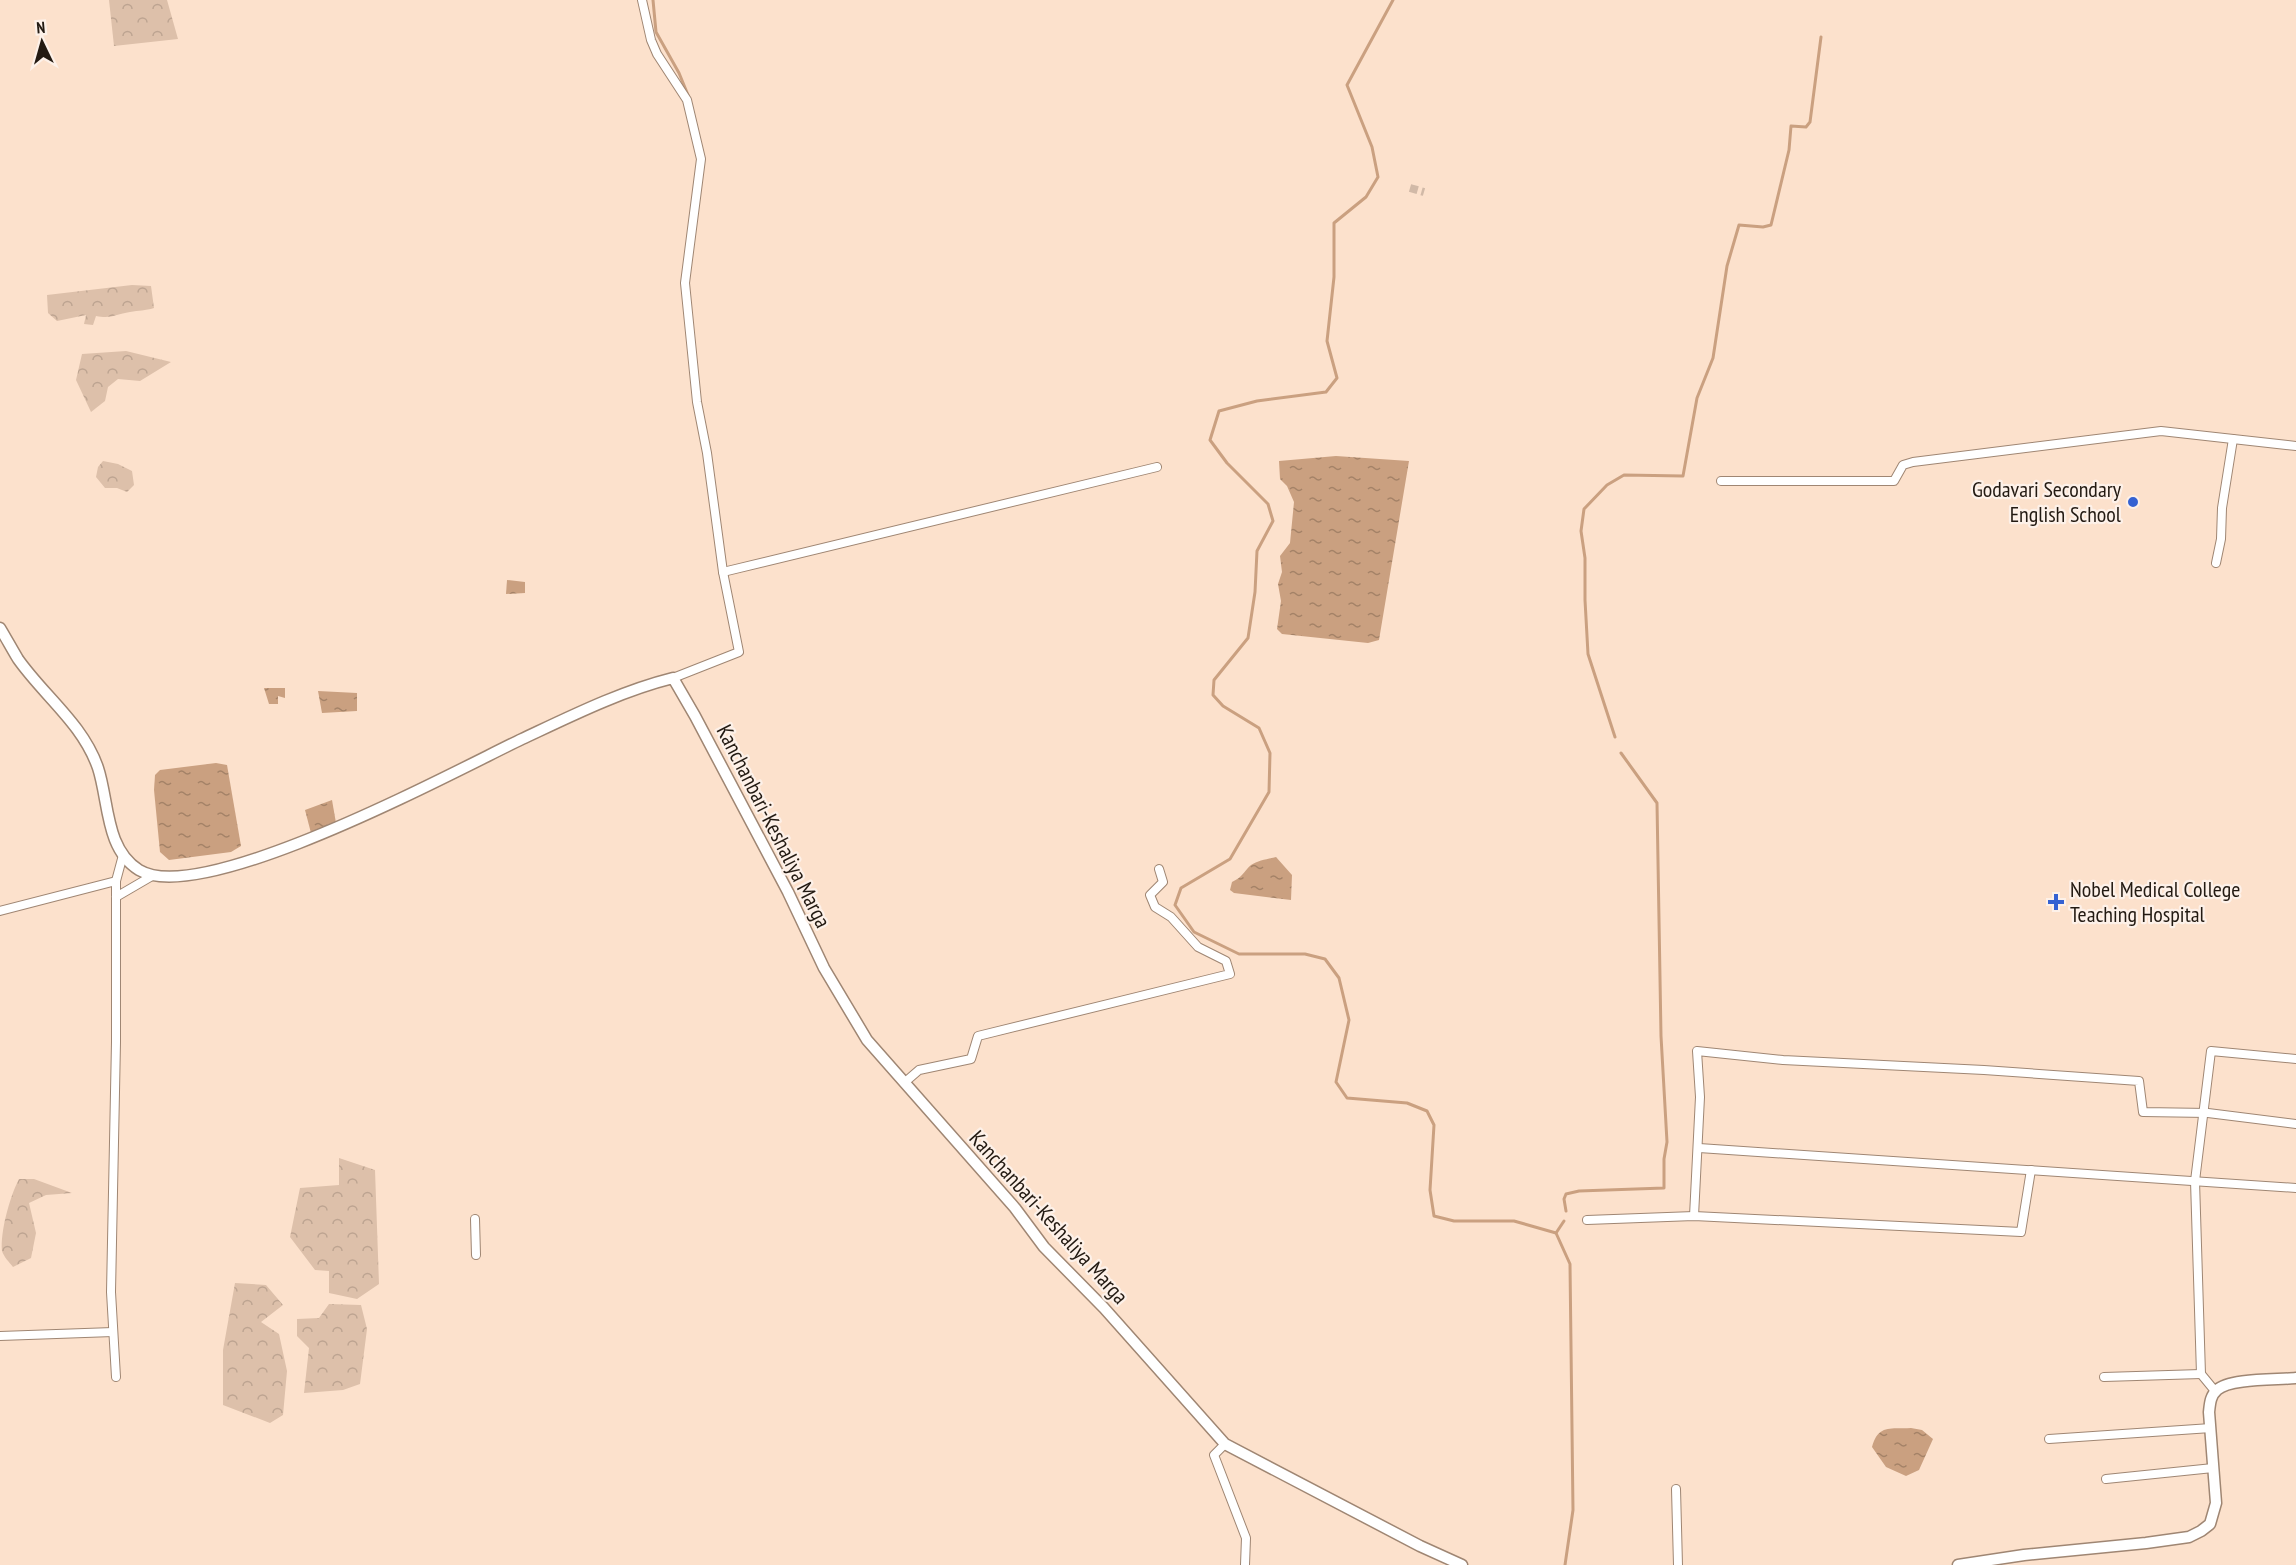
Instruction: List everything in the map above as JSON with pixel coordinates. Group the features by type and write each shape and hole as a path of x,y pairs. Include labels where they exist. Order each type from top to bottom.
{"street":[{"path":"0,628 18,659 83,735 98,768 110,825 123,855 138,870 152,876 167,878 229,868 356,821 523,739 646,685 673,678 739,652 723,572 707,453 693,375 685,283 701,159 687,100 657,54 651,40 642,0"},
{"path":"1721,481 1894,481 1903,465 1913,462 2161,431 2296,446"},
{"path":"2216,563 2233,439"},
{"path":"723,572 1157,467"},
{"name":"Kanchanbari-Keshaliya Marga","path":"673,678 703,730 788,892 824,968 867,1040 1015,1208 1044,1247 1104,1308 1225,1444 1420,1546 1462,1565"},
{"path":"116,1377 111,1292 111,1222 115,1130 116,881 123,855"},
{"path":"904,1083 919,1070 971,1059 978,1036 1230,974 1226,961 1198,946 1171,917 1155,907 1150,895 1163,882 1159,869"},
{"path":"116,897 152,876"},
{"path":"0,911 116,881"},
{"path":"1694,1216 1700,1097 1697,1051 1783,1060 1984,1070 2139,1081 2143,1112 2204,1113 2296,1124"},
{"path":"2216,1391 2201,1374 2195,1181 2211,1052 2296,1059"},
{"path":"1699,1148 2296,1188"},
{"path":"1587,1220 1694,1216 2021,1232 2031,1170"},
{"path":"475,1219 476,1254"},
{"path":"0,1336 113,1332"},
{"path":"2104,1377 2201,1374"},
{"path":"1958,1565 2189,1537 2210,1524 2214,1514 2216,1503 2210,1400 2216,1391 2232,1383 2296,1378"},
{"path":"2049,1439 2211,1428"},
{"path":"1225,1444 1214,1455 1246,1538 1245,1565"},
{"path":"2106,1479 2214,1468"},
{"path":"1676,1489 1678,1565"}],"green space":[{"path":"109,0 167,0 178,39 114,46"},
{"path":"132,285 151,286 154,308 110,317 96,316 93,325 84,324 86,315 57,321 48,313 47,295"},
{"path":"126,351 171,362 140,381 118,379 108,387 105,401 91,412 76,380 82,354"},
{"path":"103,461 118,464 132,471 134,485 127,492 117,488 105,488 96,477 98,467"},
{"path":"339,1158 375,1170 379,1284 357,1299 329,1293 329,1271 315,1270 290,1237 300,1188 339,1185"},
{"path":"19,1179 34,1179 72,1193 46,1195 29,1203 36,1233 31,1258 13,1267 2,1251 2,1243 6,1214"},
{"path":"235,1283 266,1285 283,1305 261,1322 279,1334 287,1371 283,1415 270,1423 223,1405 223,1350"},
{"path":"329,1304 361,1305 367,1329 360,1384 343,1390 304,1393 309,1348 297,1336 297,1319 319,1318"}],"water":[{"path":"1336,456 1409,461 1379,640 1368,643 1282,634 1277,629 1281,601 1278,584 1282,572 1280,556 1290,543 1294,502 1287,486 1280,479 1279,461"},
{"path":"507,580 525,582 525,593 506,594"},
{"path":"264,688 285,688 285,698 278,696 278,704 269,704"},
{"path":"318,691 357,693 357,711 322,713"},
{"path":"216,763 227,765 241,846 231,852 169,860 160,852 154,790 155,775 160,770"},
{"path":"332,800 336,823 311,833 305,810"},
{"path":"1276,857 1292,875 1291,900 1234,893 1230,890 1232,882 1251,865"},
{"path":"1886,1429 1922,1430 1933,1439 1919,1470 1906,1476 1886,1467 1872,1447 1878,1434"}],"waterway":[{"path":"653,0 656,32 679,73 688,95"},
{"path":"1393,0 1347,85 1372,147 1378,177 1366,197 1334,223 1334,277 1327,341 1337,378 1326,392 1257,401 1219,411 1210,440 1227,463 1268,504 1273,521 1257,551 1255,592 1248,638 1214,680 1213,695 1223,706 1259,728 1270,753 1269,792 1230,859 1181,888 1175,905 1194,932 1239,954 1305,954 1325,959 1339,978 1349,1020 1336,1082 1347,1098 1407,1103 1427,1111 1434,1125 1430,1190 1434,1216 1454,1221 1514,1221 1556,1233 1570,1264 1573,1510 1565,1565"},
{"path":"1615,737 1588,654 1585,558 1581,531 1584,509 1607,485 1624,475 1683,476 1697,398 1713,358 1727,266 1739,225 1763,227 1771,225 1789,150 1791,126 1806,127 1810,122 1821,37"},
{"path":"1566,1211 1564,1199 1566,1194 1579,1191 1664,1188 1664,1159 1667,1142 1661,1036 1657,803 1621,753"},
{"path":"1556,1233 1564,1221"}],"tunnel":[{"path":"1410,188 1424,192"}],"place":[{"name":"Godavari Secondary English School","path":"2133,502"},
{"name":"Nobel Medical College Teaching Hospital","path":"2056,902"}]}
